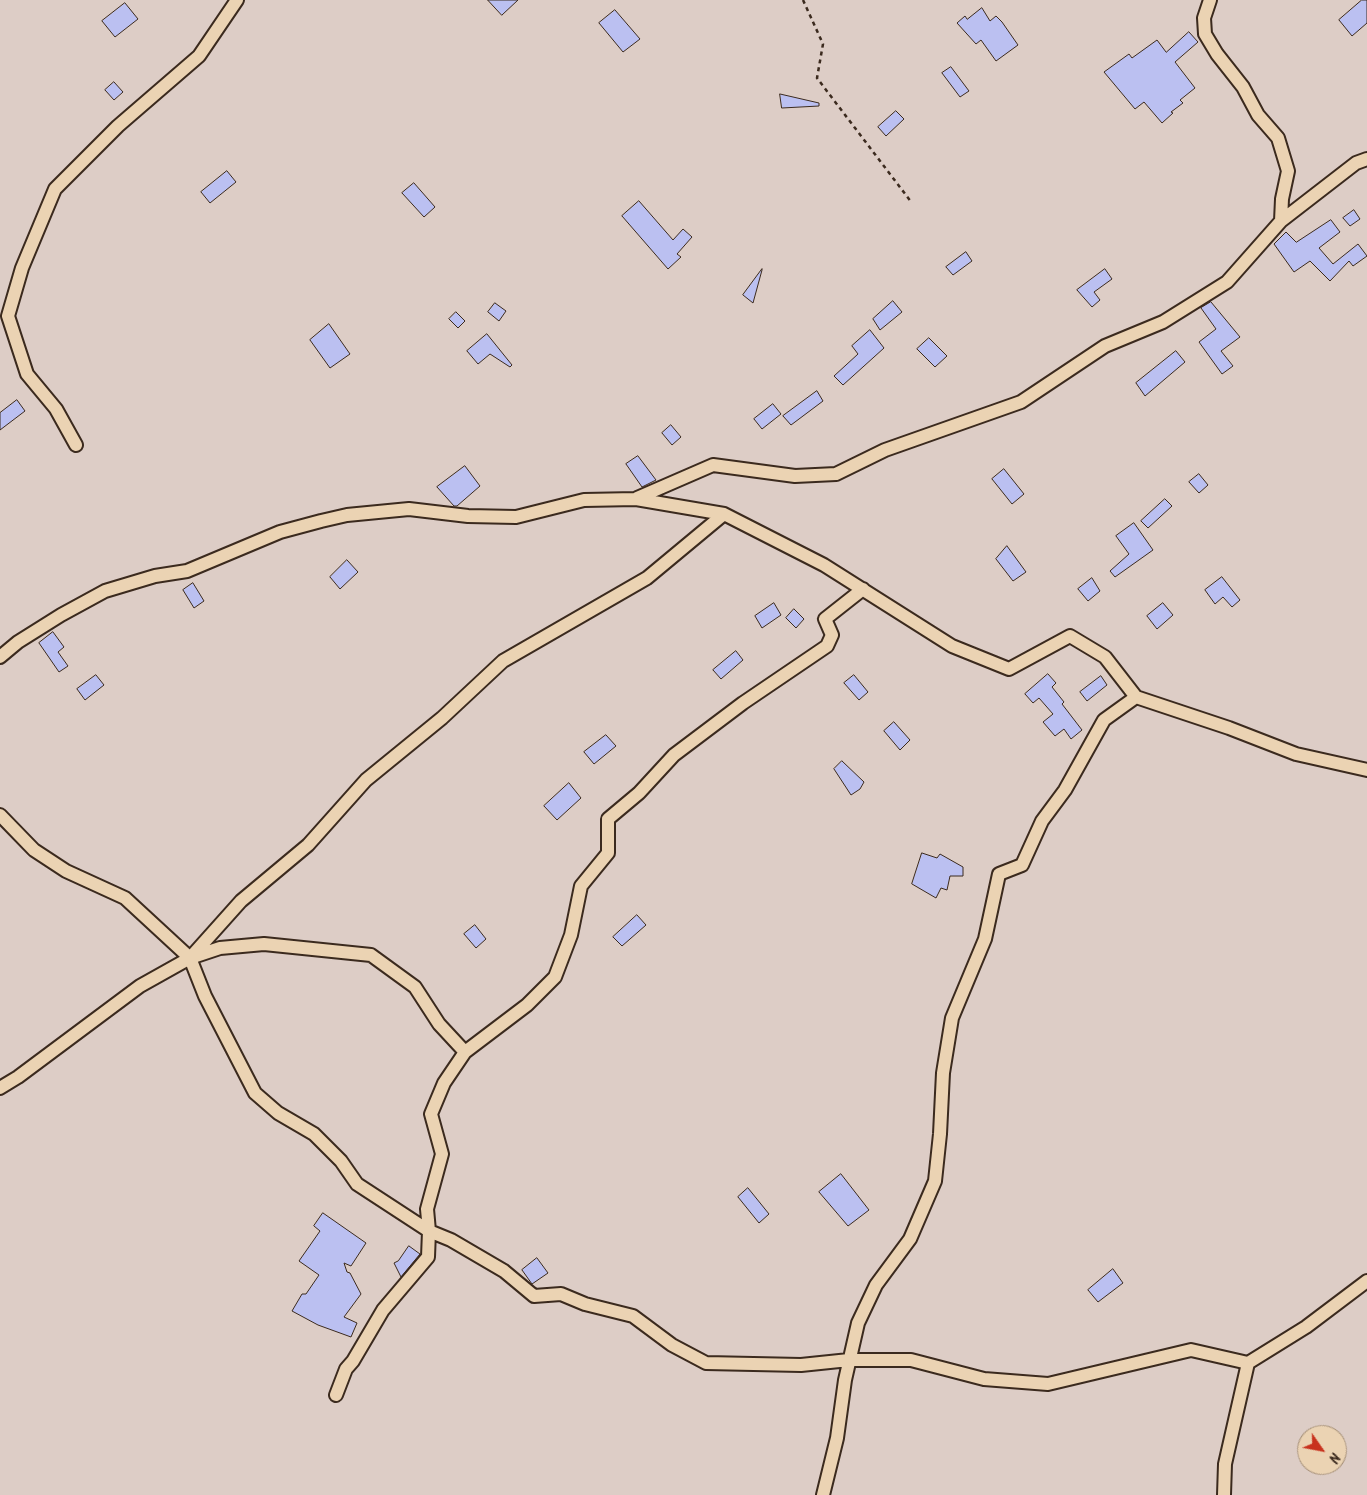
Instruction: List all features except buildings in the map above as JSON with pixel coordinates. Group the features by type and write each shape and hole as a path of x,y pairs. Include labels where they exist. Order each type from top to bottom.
{"street":[{"path":"76,445 56,409 27,374 4,318 54,189 118,126 199,56 236,0"},
{"path":"1210,0 1204,18 1204,34 1217,54 1243,86 1258,115 1278,138 1288,172 1282,199 1281,222"},
{"path":"636,499 713,465 795,476 836,474 885,450 1021,402 1105,346 1163,322 1227,282 1281,222 1356,163 1367,159"},
{"path":"0,657 18,642 61,615 105,591 156,576 187,571 280,532 321,521 347,515 409,509 468,516 516,517 584,500 636,499 724,514 824,565 952,646 1009,669 1070,636 1105,657 1136,697 1229,728 1296,754 1367,770"},
{"path":"190,958 241,901 308,845 366,780 442,718 503,661 647,578 724,514"},
{"path":"336,1395 346,1369 353,1361 383,1310 428,1257 429,1231 427,1209 442,1154 431,1114 444,1083 465,1052 527,1005 555,977 571,935 581,886 608,853 608,819 639,793 674,755 743,703 827,646 832,634 825,619 863,589"},
{"path":"823,1495 837,1438 849,1360 858,1323 876,1284 910,1239 935,1181 940,1134 943,1073 952,1018 985,940 999,874 1022,865 1042,822 1064,790 1104,720 1136,697"},
{"path":"0,814 34,850 66,871 125,898 190,958 205,996 255,1093 278,1113 314,1134 341,1161 357,1184 429,1231 451,1240 504,1271 534,1296 561,1294 585,1304 633,1316 672,1345 706,1363 801,1365 849,1360 911,1360 984,1379 1048,1384 1191,1350 1248,1363 1306,1327 1367,1281"},
{"path":"0,1088 18,1077 140,986 190,958 220,948 264,944 371,955 415,987 439,1024 465,1052"},
{"path":"1224,1495 1225,1464 1248,1363"}],"path":[{"path":"803,0 823,44 817,78 912,203"}]}
